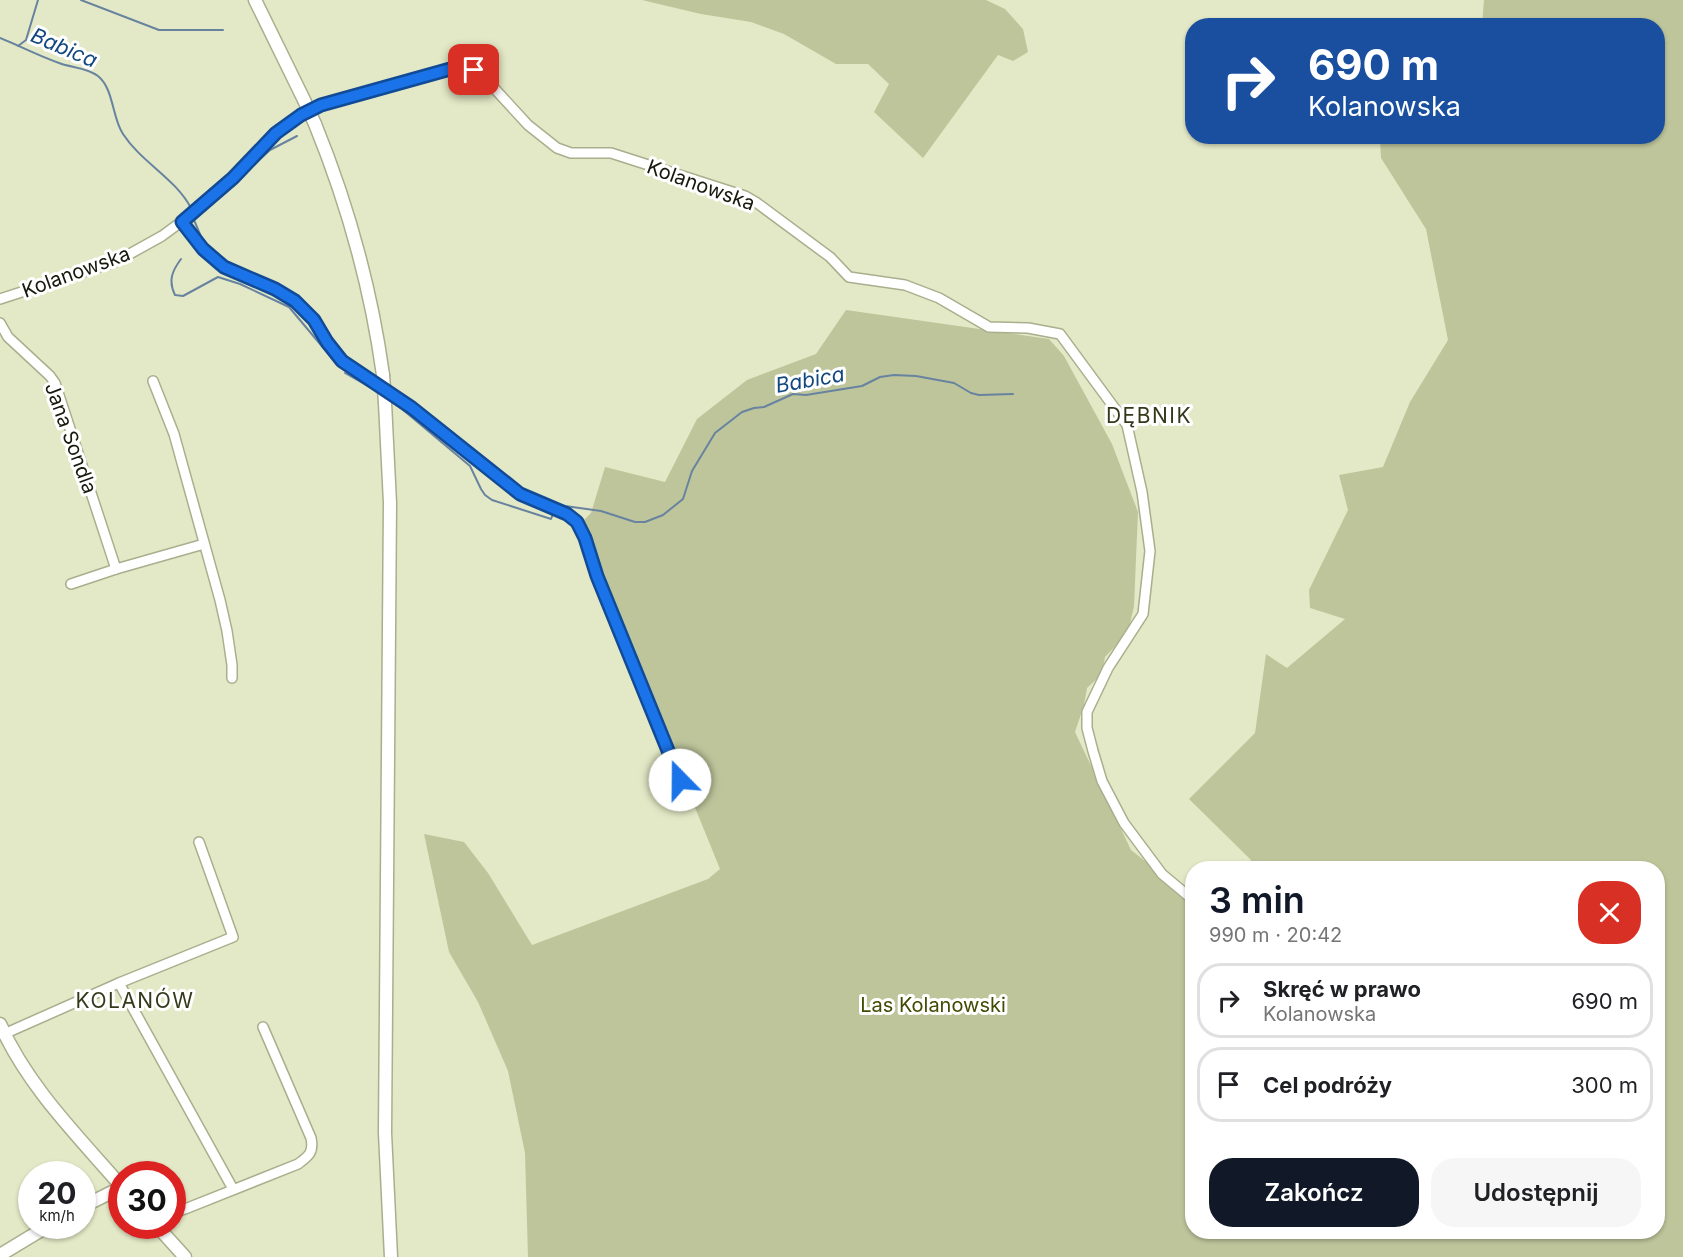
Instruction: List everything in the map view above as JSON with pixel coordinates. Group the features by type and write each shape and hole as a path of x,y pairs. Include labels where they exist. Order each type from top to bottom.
{"main road":[{"path":"255,0 315,124 341,190 355,238 378,338 383,375 390,503 385,1133 391,1257"},
{"path":"2,1029 34,1085 108,1171"},
{"path":"0,1254 26,1239"},
{"path":"169,1239 185,1257"}],"street":[{"name":"Kolanowska","path":"0,299 117,261 182,222 233,178 276,133 301,115 321,105 461,66 482,75 528,125 557,148 571,153 611,153 745,196 830,257 849,277 906,285 939,298 989,327 1028,328 1060,334 1126,426 1142,492 1150,551 1143,614 1107,668 1087,712 1087,728 1102,781 1124,823 1162,874 1185,893"},
{"path":"182,222 203,249 224,267 275,289 295,301 314,320 342,361 420,414 520,494 567,514 577,522 680,780"},
{"name":"Jana Sondla","path":"0,323 8,337 56,383 116,569"},
{"path":"153,381 174,434 228,631 232,678"},
{"path":"71,584 204,544"},
{"path":"2,1029 233,937 200,842"},
{"path":"119,983 233,1189"},
{"path":"186,1209 298,1164 309,1156 313,1147 263,1027"}],"green space":[{"path":"642,0 986,0 1005,9 1023,29 1028,52 1013,61 998,55 923,158 874,112 889,84 868,64 836,64 784,34 751,22 701,14"},
{"name":"Las Kolanowski","path":"1484,0 1683,0 1683,1257 528,1257 525,1153 508,1071 478,1002 449,952 424,834 464,842 488,873 532,945 708,879 720,869 592,554 583,521 591,513 605,467 665,482 697,419 747,380 816,354 846,310 1049,339 1064,356 1112,444 1138,512 1134,606 1128,633 1105,657 1102,674 1087,688 1075,732 1131,850 1185,892 1185,1239 1665,1239 1665,861 1251,861 1189,799 1255,733 1266,654 1287,668 1345,619 1310,608 1309,590 1348,510 1339,475 1383,467 1410,402 1448,340 1426,229 1381,158 1380,144 1665,144 1665,18 1483,18"}],"waterway":[{"path":"18,46 26,40 38,0"},
{"path":"81,0 159,30 223,30"},
{"name":"Babica","path":"0,38 64,65 89,71 98,76 107,88 123,134 139,154 176,188 191,208"},
{"path":"202,239 194,220 270,150 297,136"},
{"name":"Babica","path":"181,259 172,276 175,295 183,296 218,277 240,284 289,307 336,363"},
{"name":"Babica","path":"345,373 380,393"},
{"name":"Babica","path":"558,505 601,511 635,522 645,522 663,515 683,499 692,471 715,433 742,412 764,407 793,394 806,395 862,386 880,377 894,375 916,376 954,383 979,395 1013,394"},
{"name":"Babica","path":"390,399 470,466 481,489 492,500 551,519 553,514"}],"district":[{"name":"DĘBNIK","path":"1149,416"},
{"name":"KOLANÓW","path":"135,1001"}],"route":[{"path":"474,70 461,66 321,105 301,115 276,133 233,178 182,222 203,249 224,267 275,289 295,301 314,320 342,361 412,408 520,494 567,514 577,522 680,780"}]}
